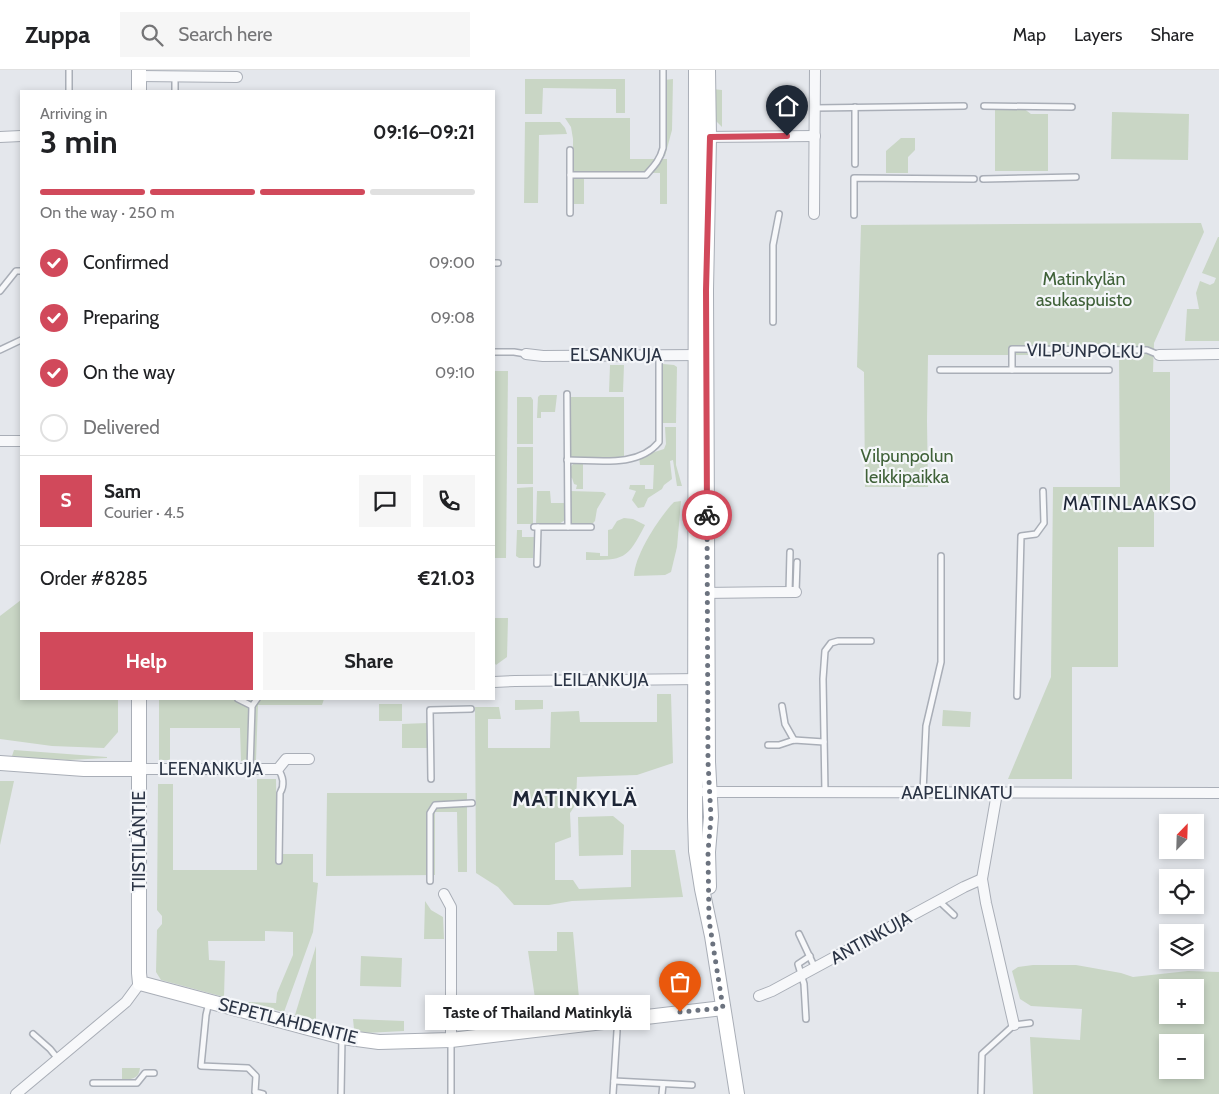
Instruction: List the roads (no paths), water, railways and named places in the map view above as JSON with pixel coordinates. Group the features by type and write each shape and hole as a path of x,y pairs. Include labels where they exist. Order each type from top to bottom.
{"main road":[{"path":"696,70 703,137"},
{"path":"708,70 703,137 701,355 702,679 695,792 696,851 737,1094"},
{"path":"139,73 139,90"},
{"path":"702,679 711,817 708,852 709,920"},
{"name":"TIISTILÄNTIE","path":"139,700 140,983"},
{"path":"0,764 139,770"},
{"name":"SEPETLAHDENTIE","path":"140,983 342,1037 379,1042 451,1040 723,1008"}],"street":[{"path":"814,214 815,70"},
{"path":"139,73 236,73"},
{"path":"0,137 20,136"},
{"path":"703,137 815,136"},
{"name":"ELSANKUJA","path":"526,354 543,356 701,355"},
{"path":"1159,354 1219,354"},
{"path":"0,441 20,441"},
{"path":"702,593 791,590"},
{"name":"LEILANKUJA","path":"495,682 702,679"},
{"name":"LEENANKUJA","path":"139,770 278,769 286,759 309,759"},
{"name":"AAPELINKATU","path":"695,792 1219,793"},
{"path":"997,793 982,880 1014,1025"},
{"name":"ANTINKUJA","path":"759,996 772,991 964,887 982,880"},
{"path":"444,894 451,907 451,1040"},
{"path":"16,1094 126,1002 140,983"}],"lane":[{"path":"69,70 69,90"},
{"path":"570,175 646,175 654,167 661,158 663,148 663,70"},
{"path":"171,74 175,90"},
{"path":"815,108 964,106"},
{"path":"984,106 1072,107"},
{"path":"855,107 855,164"},
{"path":"570,150 570,213"},
{"path":"983,179 1076,177"},
{"path":"854,215 854,178 974,179"},
{"path":"773,322 773,246 779,214"},
{"path":"0,291 16,271 20,271"},
{"path":"0,350 20,340"},
{"name":"VILPUNPOLKU","path":"1012,370 1012,349 1147,350 1159,354"},
{"path":"495,352 526,354"},
{"path":"567,460 631,460 652,450 659,442 659,355"},
{"path":"940,370 1109,370"},
{"path":"567,394 568,527"},
{"path":"1017,696 1021,536 1036,534 1044,524 1043,492"},
{"path":"537,564 536,527 591,527"},
{"path":"790,552 791,590"},
{"path":"922,792 926,726 941,662 941,556"},
{"path":"791,590 797,562"},
{"path":"825,792 824,651 831,643 838,641 871,641"},
{"path":"240,700 252,706"},
{"path":"250,768 252,706 256,700"},
{"path":"782,706 784,724 794,740"},
{"path":"431,779 430,710 471,709"},
{"path":"768,745 779,745 794,740 824,742"},
{"path":"278,769 283,776 280,793 279,861"},
{"path":"430,881 430,813 436,805 472,803"},
{"path":"939,901 954,915"},
{"path":"799,934 815,968"},
{"path":"806,1019 804,984 798,964 810,956"},
{"path":"209,1002 201,1066 248,1068 256,1076 255,1092 263,1094"},
{"path":"981,1093 982,1054 1014,1025 1030,1023"},
{"path":"614,1094 618,1031"},
{"path":"33,1034 58,1059"},
{"path":"341,1094 342,1037"},
{"path":"451,1040 451,1094"},
{"path":"93,1083 137,1083 145,1074 154,1073"},
{"path":"614,1081 692,1085"},
{"path":"662,1094 663,1084"}],"place":[{"name":"Taste of Thailand Matinkylä","path":"680,1012"}],"district":[{"name":"MATINLAAKSO","path":"1130,503"},
{"name":"MATINKYLÄ","path":"575,798"}],"park label":[{"name":"Matinkylän asukaspuisto","path":"1084,289"},
{"name":"Vilpunpolun leikkipaikka","path":"907,466"}]}
